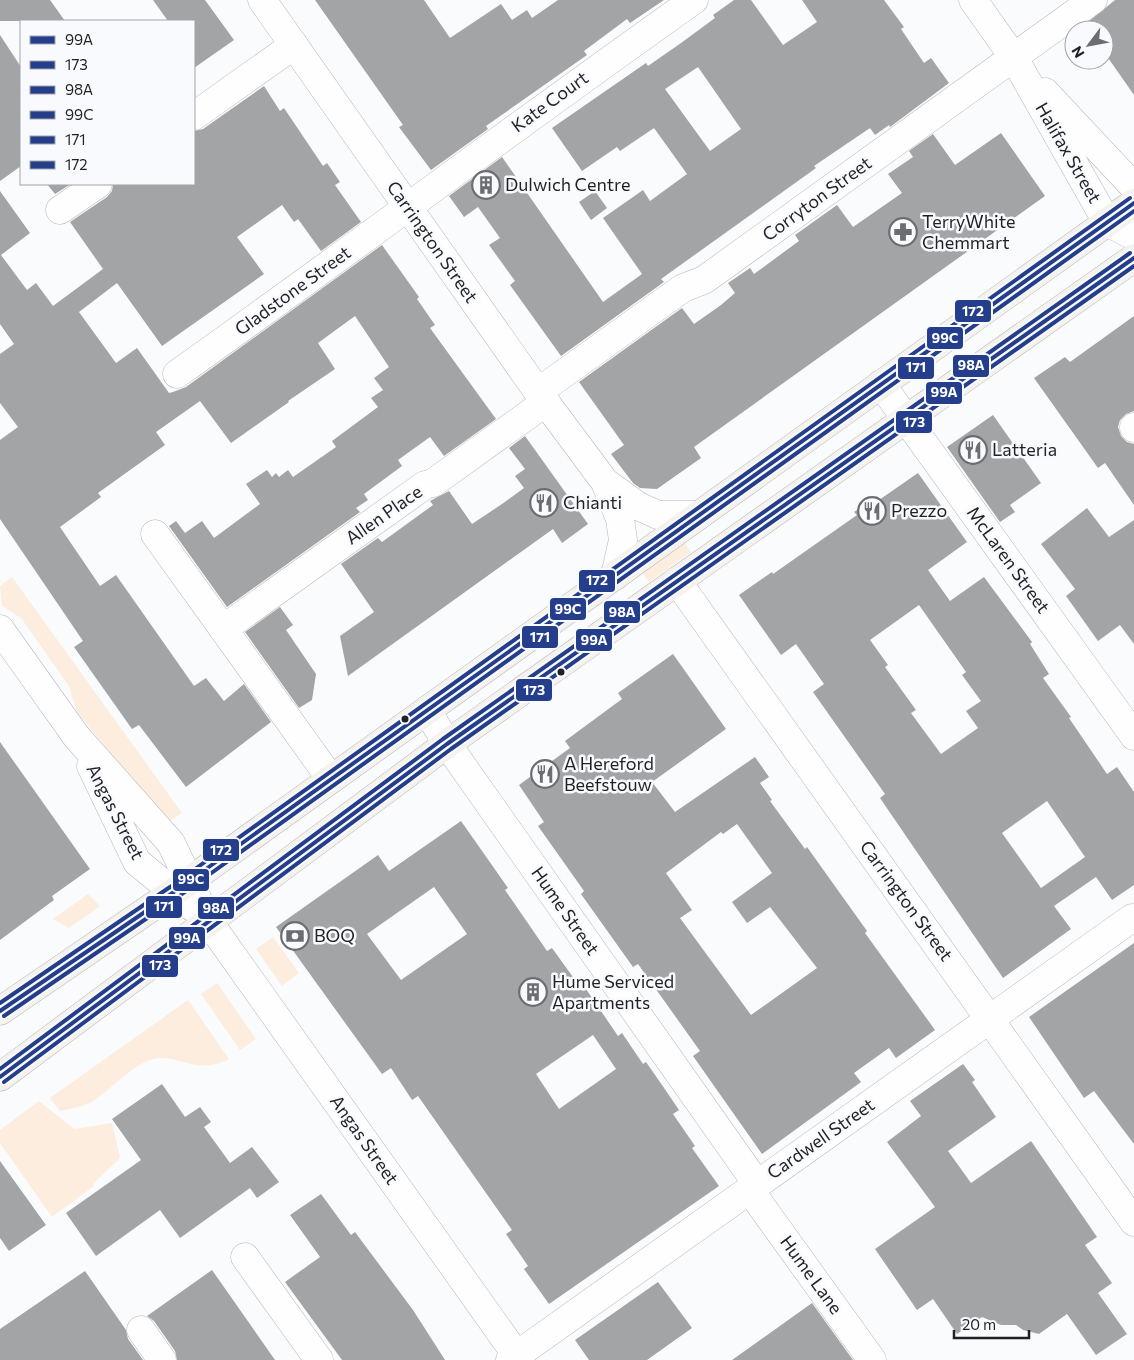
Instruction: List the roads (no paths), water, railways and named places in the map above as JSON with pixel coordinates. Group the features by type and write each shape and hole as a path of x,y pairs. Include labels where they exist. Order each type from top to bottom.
{"main road":[{"path":"0,1011 181,887 1134,203"},
{"path":"0,1077 448,744 1134,258"}],"street":[{"name":"Kate Court","path":"408,207 532,115 694,0"},
{"name":"Halifax Street","path":"973,0 1014,58 1108,222 1134,236"},
{"name":"Corryton Street","path":"542,397 683,288 704,280 1093,0"},
{"name":"Carrington Street","path":"269,2 294,45 542,397 605,482 620,519 623,540 615,576"},
{"path":"195,115 294,45"},
{"name":"Halifax Street","path":"1014,58 1134,187"},
{"path":"60,210 97,185"},
{"name":"Gladstone Street","path":"177,374 408,207"},
{"name":"McLaren Street","path":"881,384 1134,736"},
{"name":"Allen Place","path":"223,629 425,485 433,483 542,397"},
{"name":"Carrington Street","path":"605,482 638,506 658,515 699,515"},
{"path":"155,534 331,779"},
{"name":"Carrington Street","path":"677,581 1134,1222"},
{"name":"Angas Street","path":"0,629 76,736 171,843 181,887"},
{"name":"Hume Street","path":"427,710 448,744 753,1187"},
{"name":"Angas Street","path":"76,736 137,862 181,887 208,921 515,1358"},
{"name":"Cardwell Street","path":"515,1358 1132,918"},
{"name":"Hume Lane","path":"753,1187 872,1360"},
{"path":"245,1256 319,1360"},
{"path":"141,1330 162,1360"}],"place":[{"name":"Dulwich Centre","path":"486,185"},
{"name":"TerryWhite Chemmart","path":"903,232"},
{"name":"Latteria","path":"973,450"},
{"name":"Chianti","path":"544,503"},
{"name":"Prezzo","path":"872,511"},
{"name":"A Hereford Beefstouw","path":"545,774"},
{"name":"BOQ","path":"295,936"},
{"name":"Hume Serviced Apartments","path":"533,992"}]}
